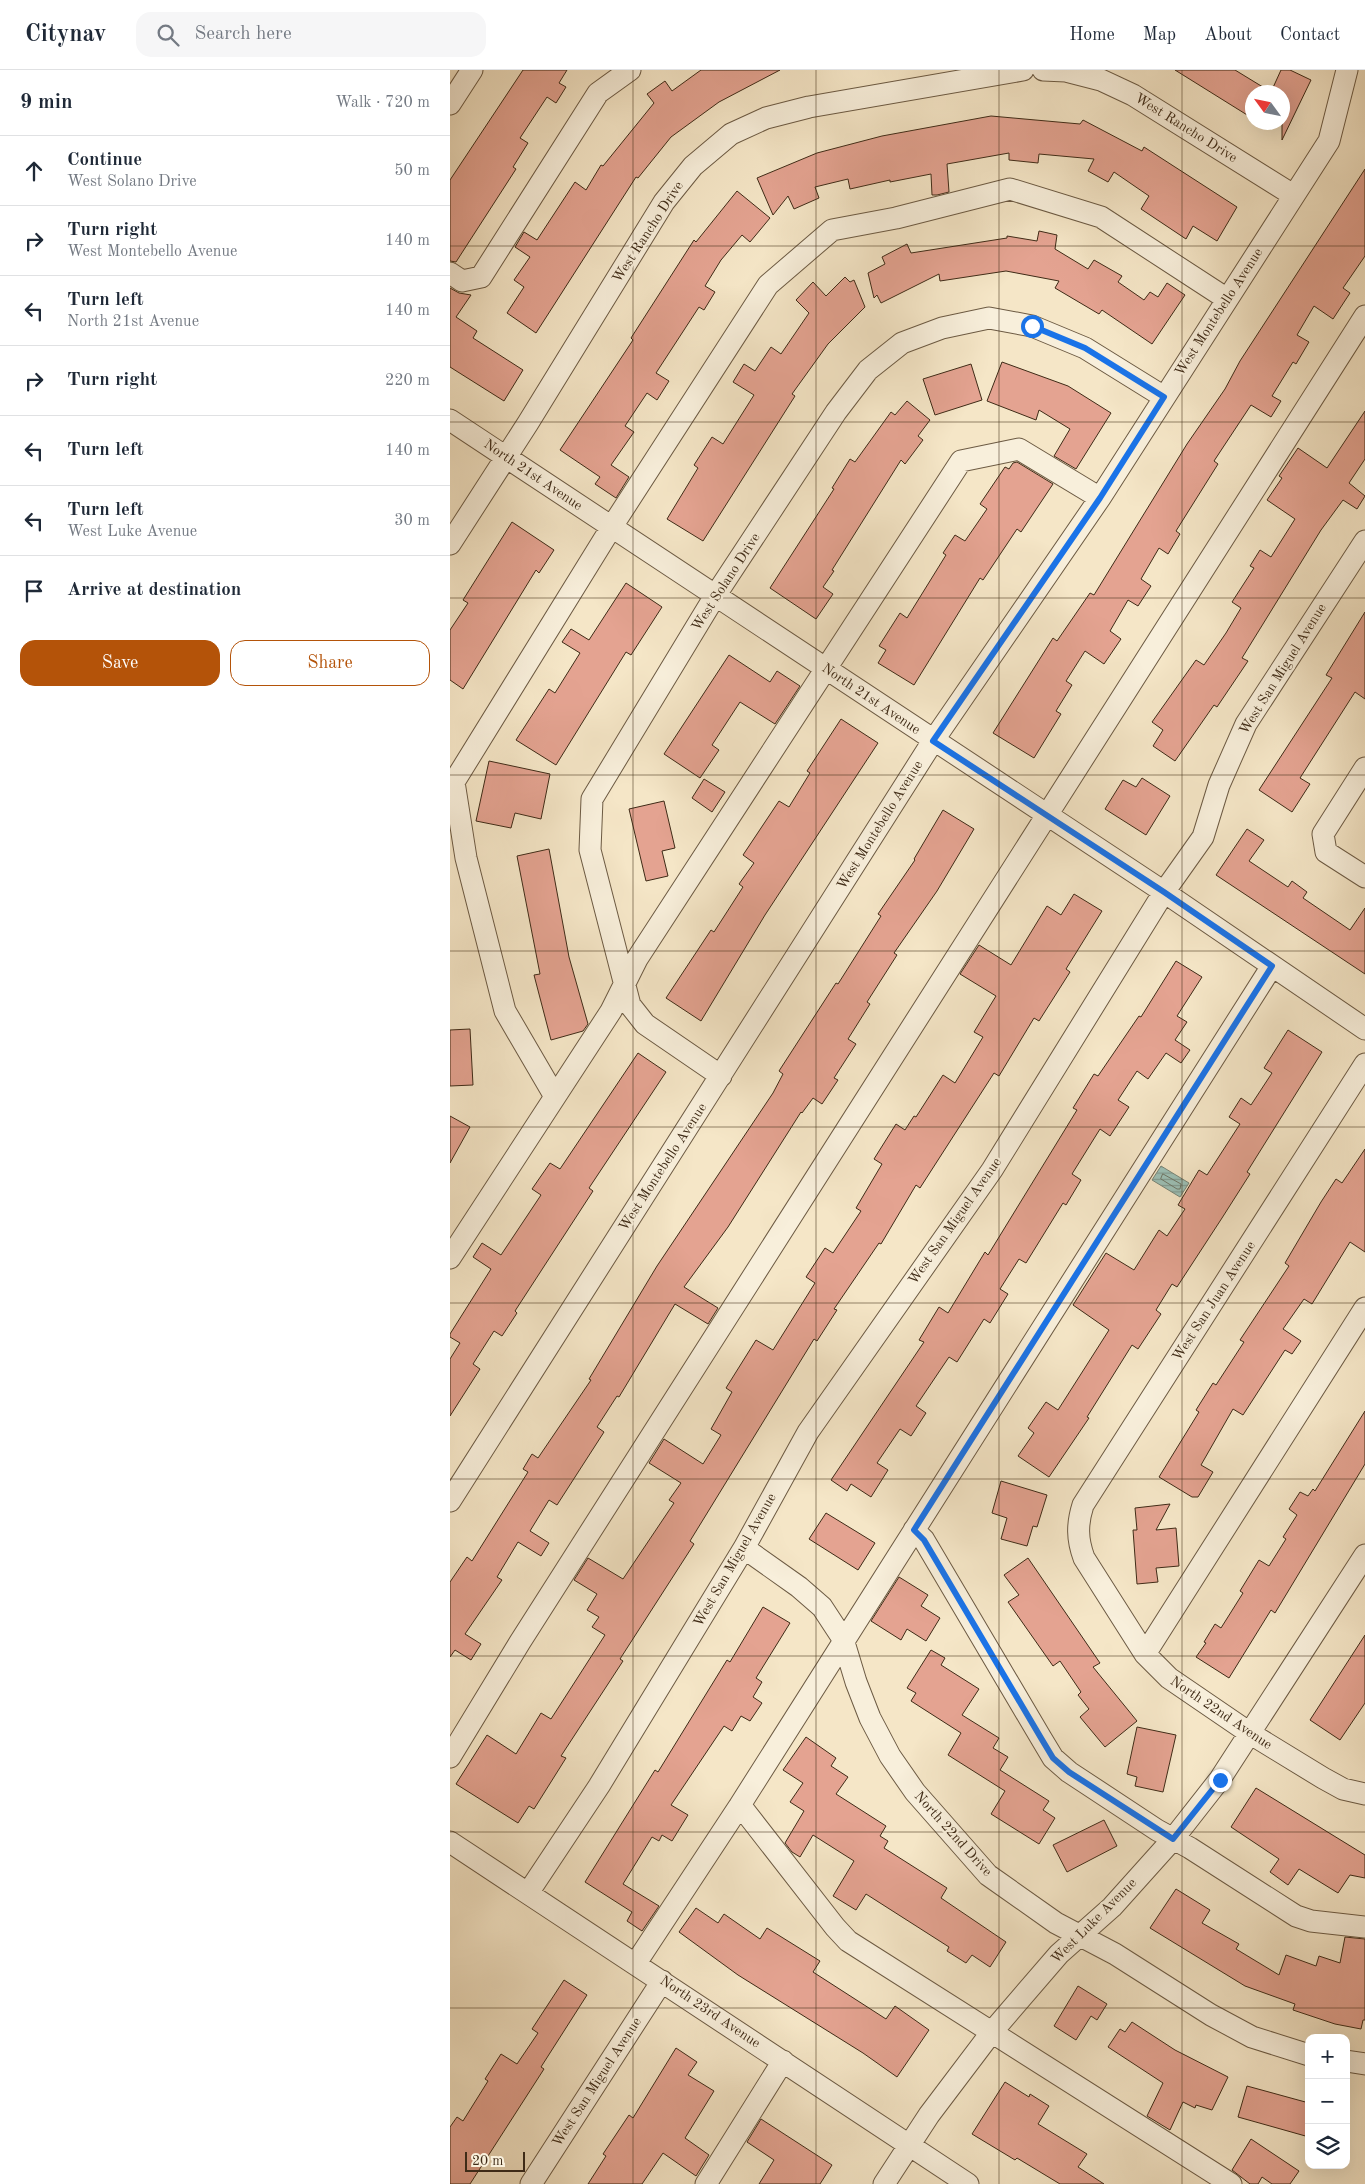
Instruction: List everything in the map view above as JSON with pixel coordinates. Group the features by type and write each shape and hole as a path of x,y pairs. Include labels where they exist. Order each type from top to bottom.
{"street":[{"path":"450,104 472,70"},
{"path":"450,273 462,281 481,277 598,93 630,70"},
{"name":"West Rancho Drive","path":"450,544 506,458 664,202 693,166 731,134 766,118 809,107 1023,70"},
{"name":"West Rancho Drive","path":"1043,70 1066,71 1101,80 1133,95 1293,195"},
{"name":"West Montebello Avenue","path":"450,1501 933,741 1100,498 1329,141 1340,71"},
{"path":"554,1095 505,1011 466,858 454,782 611,528 768,285 832,230 896,218 1010,189 1101,217 1227,299"},
{"path":"450,1757 525,1633 1365,316"},
{"name":"West Solano Drive","path":"721,1076 645,1024 630,1005 590,850 592,799 715,596 836,412 868,370 902,343 942,328 989,318 1032,326 1085,348 1164,397"},
{"name":"North 21st Avenue","path":"450,420 1164,892 1365,1029"},
{"path":"450,1258 554,1095 611,1011 637,959 961,461 1019,449 1100,498"},
{"name":"West San Miguel Avenue","path":"528,1893 599,1786 744,1548 808,1432 992,1170 1164,892 1203,837 1219,785 1246,724 1365,541"},
{"path":"1365,768 1323,834 1326,852 1365,877"},
{"path":"636,1964 740,1805 1272,966"},
{"name":"West San Juan Avenue","path":"1078,1543 1078,1520 1083,1505 1365,1064"},
{"path":"1145,1654 1365,1308"},
{"path":"914,1530 924,1540 1053,1758 1069,1772 1296,1916 1311,1921 1365,1927"},
{"name":"North 22nd Avenue","path":"1078,1543 1084,1558 1145,1654 1169,1678 1251,1734 1343,1789 1365,1794"},
{"name":"North 22nd Drive","path":"744,1548 799,1587 822,1607 843,1640 870,1718 890,1756 915,1792 988,1875 1056,1923 1115,1954 1211,2015 1252,2037 1305,2054"},
{"name":"West Luke Avenue","path":"884,2184 957,2076 991,2033 1057,1957 1112,1907 1173,1839 1220,1780 1365,1555"},
{"path":"740,1805 848,1941 1231,2184"},
{"name":"North 23rd Avenue","path":"450,1842 968,2184"},
{"name":"West San Miguel Avenue","path":"531,2184 662,1981"},
{"path":"706,2184 783,2061"},
{"path":"1350,2062 1365,2064"}],"water":[{"path":"1161,1166 1189,1183 1180,1197 1152,1180"}],"building":[{"path":"523,70 567,70 559,83 566,87 556,103 547,97 520,138 528,143 513,167 516,169 456,262 450,261 450,180"},
{"path":"701,70 780,70 719,102 671,137 638,178 636,177 536,333 507,313 524,287 514,280 530,257 515,247 524,232 537,240 575,182 586,190 601,165 603,166 654,103 647,94 665,81 672,91"},
{"path":"1175,70 1235,70 1260,85 1245,85 1245,114"},
{"path":"1281,70 1290,70 1311,80 1290,123 1290,85 1274,85"},
{"path":"991,116 1080,124 1083,120 1142,151 1144,147 1237,207 1217,241 1193,226 1186,239 1141,209 1149,196 1114,172 1108,182 1088,171 1094,159 1039,154 1038,163 1009,160 1009,153 947,164 949,192 937,195 932,195 931,174 890,182 890,180 850,189 848,179 815,187 819,198 794,209 788,196 773,215 757,178 817,153 882,136"},
{"path":"1282,130 1287,130 1282,140"},
{"path":"1365,169 1365,256 1343,288 1350,293 1333,319 1314,306 1297,335 1309,342 1296,364 1293,362 1272,396 1281,401 1271,417 1251,405 1214,461 1218,464 1176,531 1180,534 1168,554 1159,548 1141,579 1151,586 1138,606 1128,600 1110,631 1121,639 1104,664 1085,651 1066,681 1072,685 1056,711 1061,714 1034,758 993,733 1053,638 1057,641 1090,593 1094,595 1187,444 1225,389 1240,361"},
{"path":"737,191 770,218 750,242 742,235 721,260 705,286 715,292 704,310 699,307 656,373 669,381 657,400 647,393 625,426 634,432 611,465 629,477 616,498 595,484 600,477 560,450 633,340 631,338 694,240 696,242"},
{"path":"1039,231 1057,235 1055,249 1088,269 1094,260 1122,276 1118,282 1144,300 1150,292 1158,297 1167,283 1185,295 1152,344 1102,310 1099,314 1055,288 1059,281 1006,271 940,281 939,274 881,303 877,295 874,298 868,273 885,264 882,257 907,244 911,253 1007,238 1007,236 1037,241"},
{"path":"845,277 850,282 854,280 865,307 828,344 792,394 795,396 703,541 667,519 698,468 694,465 712,437 723,444 754,395 733,382 744,364 755,371 771,347 781,354 809,313 796,300 813,282 826,296"},
{"path":"450,288 459,293 471,295 456,317 477,331 473,338 523,370 504,401 450,367"},
{"path":"1002,362 1068,386 1111,413 1076,469 1054,456 1070,429 1039,410 1036,420 987,401"},
{"path":"971,364 982,400 935,415 923,379"},
{"path":"907,401 930,420 918,436 923,440 905,464 901,460 832,570 834,571 823,587 833,594 816,619 770,588 834,489 832,488 850,459 855,462 891,412 895,415"},
{"path":"1365,411 1365,459 1349,483 1365,496 1357,509 1343,500 1321,530 1242,658 1248,661 1217,707 1214,705 1175,761 1153,746 1163,730 1152,722 1196,660 1204,665 1226,633 1241,608 1232,602 1254,568 1250,566 1260,550 1271,557 1295,519 1267,500 1282,478 1279,476 1298,448 1327,468"},
{"path":"1017,462 1053,484 1021,532 1017,529 983,580 980,578 914,685 878,663 886,650 879,646 900,613 907,618 946,555 943,553 955,535 965,541 987,509 980,504 1005,467 1009,469 1013,463"},
{"path":"512,522 554,550 539,573 536,570 463,689 450,680 450,630 468,603 463,600"},
{"path":"626,583 662,607 631,655 626,652 556,765 516,740 549,689 555,693 580,653 562,642 571,629 589,640"},
{"path":"1365,612 1365,699 1355,692 1300,778 1310,784 1292,812 1259,790 1332,678 1326,675"},
{"path":"729,655 770,682 777,671 800,686 775,724 740,702 712,745 719,750 700,778 664,754"},
{"path":"841,719 878,743 765,915 701,1021 666,998 711,930 714,932 743,887 739,884 754,863 743,855 779,801 789,807 810,773 807,771"},
{"path":"489,761 550,774 541,819 515,813 511,828 476,821"},
{"path":"1142,778 1170,796 1146,835 1105,809 1123,780 1136,787"},
{"path":"704,779 725,792 712,812 692,798"},
{"path":"664,801 675,848 662,851 668,876 646,881 629,809"},
{"path":"943,810 974,829 937,891 894,953 897,955 867,1002 870,1004 848,1039 856,1044 834,1078 838,1080 822,1104 813,1098 801,1112 728,1227 684,1287 718,1308 708,1324 675,1304 619,1397 617,1396 597,1427 604,1432 557,1505 549,1500 530,1531 549,1543 541,1556 518,1542 497,1577 502,1580 465,1634 481,1644 471,1660 455,1650 450,1657 450,1582 467,1557 472,1561 528,1472 523,1469 532,1454 538,1458 591,1380 589,1379 657,1266 773,1093 783,1074 779,1071 881,916 878,914 915,860"},
{"path":"1247,829 1264,840 1249,861 1288,887 1292,881 1307,892 1303,898 1350,930 1365,908 1365,974 1216,875"},
{"path":"549,849 569,957 588,1024 583,1031 551,1040 534,975 540,974 517,856"},
{"path":"1074,894 1102,911 1066,969 1070,972 1039,1021 1034,1018 999,1076 994,1073 920,1188 916,1185 881,1244 879,1243 834,1309 837,1310 817,1341 814,1339 690,1541 694,1544 620,1659 623,1661 561,1756 566,1758 534,1809 529,1806 518,1823 456,1784 487,1735 516,1754 541,1713 551,1719 605,1635 592,1627 599,1617 587,1610 597,1594 574,1580 588,1558 623,1579 674,1503 669,1500 681,1483 649,1463 664,1439 703,1464 721,1435 711,1429 732,1392 726,1388 756,1340 773,1350 815,1283 806,1277 825,1248 833,1253 861,1211 856,1208 882,1164 874,1159 896,1124 905,1130 914,1116 916,1117 943,1075 955,1083 983,1037 974,1032 996,996 960,974 979,945 1011,965 1047,906 1061,915"},
{"path":"1176,961 1202,977 1177,1016 1187,1022 1175,1040 1190,1050 1181,1063 1166,1053 1148,1079 1137,1071 1118,1100 1129,1107 1110,1136 1100,1129 1072,1174 1081,1180 1066,1205 1063,1203 1026,1263 1019,1259 1000,1289 1008,1294 990,1323 984,1319 957,1362 949,1357 916,1406 926,1413 911,1436 900,1429 877,1463 888,1470 871,1497 851,1484 847,1491 831,1480 924,1342 919,1340 939,1307 948,1313 985,1252 988,1255 1077,1110 1073,1108 1094,1074 1098,1076 1139,1016 1141,1017"},
{"path":"470,1029 473,1085 450,1086 450,1030"},
{"path":"1288,1030 1322,1052 1247,1172 1250,1174 1222,1218 1177,1287 1172,1284 1156,1310 1161,1314 1138,1349 1132,1345 1087,1417 1089,1418 1049,1477 1018,1456 1034,1433 1028,1428 1046,1402 1058,1410 1109,1330 1073,1305 1106,1253 1134,1270 1159,1230 1167,1236 1185,1209 1178,1205 1199,1170 1207,1175 1240,1124 1229,1117 1241,1098 1251,1105 1272,1073 1264,1068"},
{"path":"638,1053 666,1072 589,1188 593,1191 515,1311 517,1313 502,1336 494,1331 473,1364 480,1369 450,1416 450,1359 460,1343 450,1337 450,1334 491,1269 473,1257 482,1243 501,1255 541,1195 532,1189 550,1163 560,1169"},
{"path":"450,1116 470,1127 450,1163"},
{"path":"1365,1149 1365,1252 1350,1242 1312,1304 1304,1299 1283,1329 1301,1341 1292,1354 1285,1350 1243,1415 1233,1409 1201,1465 1213,1472 1198,1497 1192,1497 1159,1477 1199,1412 1196,1410 1213,1383 1216,1385 1244,1342 1240,1340 1289,1266 1285,1263 1321,1202 1336,1179 1342,1183"},
{"path":"1365,1411 1365,1464 1275,1613 1271,1610 1229,1678 1196,1657 1206,1643 1204,1642 1215,1624 1221,1628 1243,1593 1240,1591 1259,1560 1269,1566 1286,1539 1283,1537 1297,1515 1289,1509 1300,1492 1308,1496 1313,1489 1315,1491"},
{"path":"1001,1481 1047,1495 1037,1527 1033,1526 1027,1546 1001,1539 1007,1518 992,1513"},
{"path":"1170,1504 1156,1530 1176,1528 1179,1566 1156,1568 1158,1582 1137,1584 1133,1530 1137,1530 1135,1508"},
{"path":"826,1513 875,1543 858,1570 809,1539"},
{"path":"1028,1558 1100,1663 1093,1667 1137,1721 1105,1747 1080,1717 1089,1709 1078,1695 1081,1692 1060,1661 1053,1666 1008,1602 1019,1595 1004,1575"},
{"path":"899,1577 928,1595 921,1606 940,1618 926,1641 907,1629 901,1640 871,1621"},
{"path":"763,1607 790,1623 756,1678 762,1682 753,1697 762,1703 750,1721 741,1716 732,1731 724,1726 671,1805 688,1815 672,1841 662,1835 659,1841 652,1837 623,1884 659,1906 642,1931 627,1921 632,1912 585,1882 655,1770 658,1772 727,1660 730,1662"},
{"path":"1365,1635 1365,1703 1340,1740 1310,1720"},
{"path":"931,1650 945,1658 941,1665 979,1689 962,1715 999,1738 993,1748 1008,1757 1000,1770 1049,1801 1043,1810 1055,1818 1039,1844 991,1814 1005,1791 948,1755 961,1733 911,1701 916,1693 907,1688"},
{"path":"1137,1727 1176,1735 1163,1792 1135,1786 1137,1777 1127,1774"},
{"path":"806,1737 836,1758 831,1766 848,1777 836,1794 886,1826 880,1836 888,1841 884,1848 947,1888 941,1898 1006,1942 990,1967 972,1955 966,1963 947,1951 949,1947 866,1894 856,1910 833,1896 854,1861 813,1835 800,1857 792,1852 785,1843 804,1811 790,1802 803,1783 783,1770"},
{"path":"1256,1788 1365,1855 1365,1878 1350,1875 1338,1893 1299,1869 1288,1885 1270,1872 1279,1859 1231,1827"},
{"path":"1104,1820 1117,1846 1067,1872 1053,1845"},
{"path":"1176,1889 1210,1910 1202,1923 1239,1944 1236,1949 1279,1975 1286,1955 1316,1966 1319,1956 1340,1963 1345,1937 1365,1939 1365,2020 1363,2020 1361,2029 1335,2024 1293,2010 1295,2004 1245,1986 1150,1928"},
{"path":"696,1908 718,1923 724,1914 760,1939 767,1928 820,1961 813,1972 886,2019 895,2006 929,2030 897,2077 863,2053 738,1975 679,1932"},
{"path":"564,1980 587,1995 541,2067 544,2069 470,2184 450,2184 450,2127 457,2117 463,2121 488,2081 485,2079 501,2054 517,2064 538,2033 532,2029"},
{"path":"1078,1986 1107,2004 1097,2020 1091,2016 1076,2040 1054,2026"},
{"path":"1132,2022 1175,2050 1228,2077 1212,2110 1196,2105 1195,2108 1183,2102 1170,2130 1147,2116 1163,2083 1108,2047 1120,2029 1125,2032"},
{"path":"676,2048 697,2062 688,2075 714,2091 685,2138 709,2155 696,2176 663,2153 642,2184 588,2184 606,2156 603,2154 629,2115 633,2118"},
{"path":"1005,2082 1029,2097 1030,2094 1049,2106 1038,2124 1087,2154 1078,2167 1104,2184 1060,2184 972,2134"},
{"path":"1247,2086 1305,2102 1305,2136 1238,2117"},
{"path":"761,2119 832,2165 820,2184 759,2184 774,2160 747,2142"},
{"path":"1251,2139 1299,2171 1290,2184 1272,2184 1262,2177 1258,2184 1250,2184 1232,2170"}],"route":[{"path":"1032,326 1085,348 1164,397 1100,498 933,741 1164,892 1272,966 914,1530 924,1540 1053,1758 1069,1772 1173,1839 1220,1780"}]}
